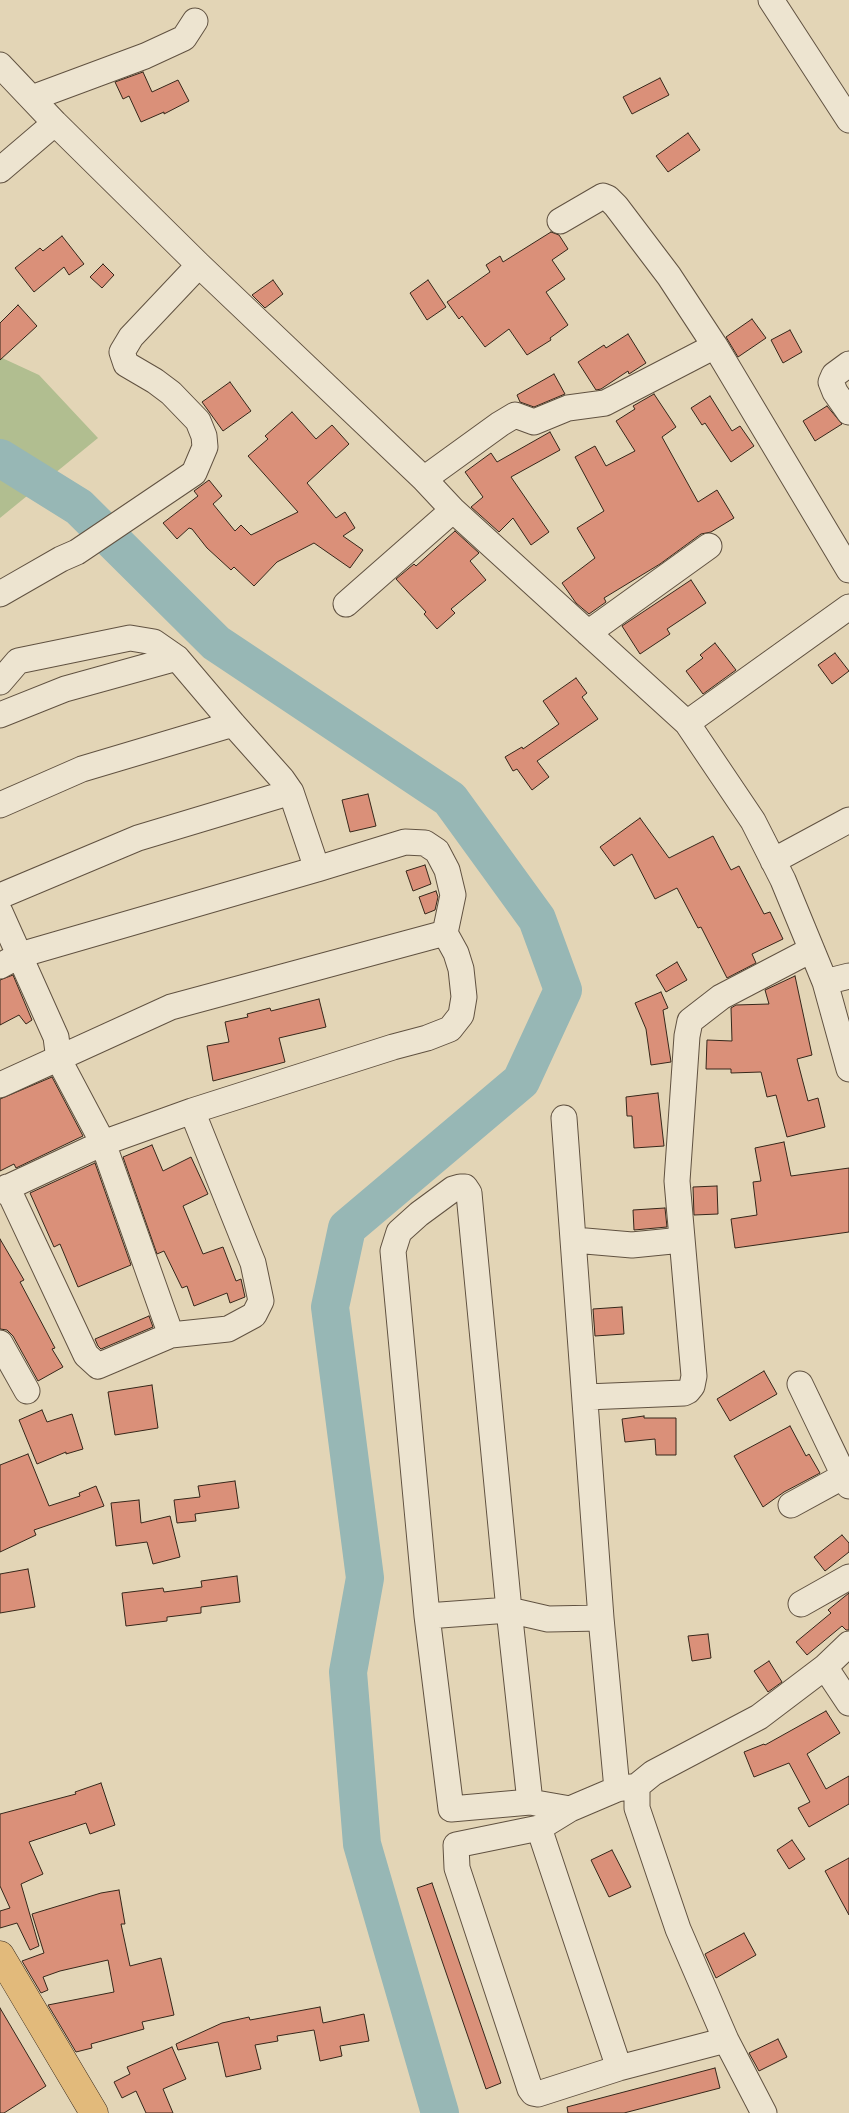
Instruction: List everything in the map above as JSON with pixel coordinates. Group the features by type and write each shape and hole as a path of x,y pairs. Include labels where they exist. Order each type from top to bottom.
{"main road":[{"path":"0,1955 94,2113"}],"street":[{"path":"771,0 849,120"},
{"path":"32,98 145,56 184,38 195,21"},
{"path":"0,65 55,123 199,265 424,479 453,510 687,723 753,821 784,880 825,982 849,1069"},
{"path":"0,170 55,123"},
{"path":"560,221 603,196 608,198 669,276 715,346 849,570"},
{"path":"0,594 77,552 194,473 205,447 204,436 198,421 155,381 126,364 122,352 131,337 199,265"},
{"path":"424,479 515,415 534,422 568,408 605,403 715,346"},
{"path":"849,364 834,375 831,382 835,392 849,412"},
{"path":"346,604 453,510"},
{"path":"588,633 708,546"},
{"path":"687,723 849,607"},
{"path":"0,682 18,661 130,638 154,642 177,658 270,765 291,792 317,869"},
{"path":"0,715 65,689 177,658"},
{"path":"0,805 82,769 233,724"},
{"path":"0,896 138,838 291,792"},
{"path":"773,861 849,820"},
{"path":"10,961 405,842 425,843 437,851 448,870 453,895 445,933 456,952 461,969 464,997 461,1015 450,1029 427,1038 393,1046 192,1111 103,1143 4,1189 86,1355 98,1366 171,1335 228,1330 254,1315 261,1301 253,1263 192,1111"},
{"path":"0,912 10,961 56,1037 59,1060 103,1143 171,1335"},
{"path":"0,1085 59,1060 171,1007 445,933"},
{"path":"586,1397 684,1393 688,1392 692,1386 694,1376 677,1182 687,1036 690,1021 721,997 811,950"},
{"path":"825,982 849,976"},
{"path":"564,1118 602,1618 627,1788 637,1808 678,1929 726,2040 764,2113"},
{"path":"530,1802 509,1610 469,1193 465,1188 460,1187 453,1189 425,1209 399,1232 393,1251 427,1616 456,1845 457,1868 530,2089 533,2093 538,2094 619,2068 726,2040"},
{"path":"574,1240 632,1245 682,1240"},
{"path":"0,1343 27,1391"},
{"path":"791,1504 847,1481 800,1384"},
{"path":"801,1604 849,1578"},
{"path":"427,1616 509,1610 548,1619 602,1618"},
{"path":"456,1845 539,1828 570,1809 627,1788 759,1717 825,1667 849,1644"},
{"path":"825,1667 849,1703"},
{"path":"451,1809 530,1802 570,1809"},
{"path":"539,1828 619,2068"}],"green space":[{"path":"0,357 39,375 98,438 0,518"}],"building":[{"path":"143,72 152,92 178,80 189,101 164,114 164,112 141,122 129,96 123,99 115,82"},
{"path":"660,78 669,95 632,114 623,97"},
{"path":"688,133 700,150 668,172 656,156"},
{"path":"551,232 559,235 568,249 552,260 565,279 546,292 568,325 550,338 551,340 527,355 509,329 485,347 462,316 459,319 447,302 490,272 486,265 500,256 503,262"},
{"path":"62,236 84,264 69,275 64,267 34,292 15,268 40,248 43,251"},
{"path":"103,264 114,275 102,288 90,277"},
{"path":"273,280 283,294 265,308 252,295"},
{"path":"428,280 446,307 427,320 410,293"},
{"path":"18,305 37,326 0,360 0,323"},
{"path":"752,319 766,338 738,357 726,337"},
{"path":"790,330 802,352 783,363 771,340"},
{"path":"628,334 646,363 629,374 628,371 601,389 596,390 578,362 604,345 606,348"},
{"path":"554,374 565,394 534,407 520,402 517,395"},
{"path":"230,382 251,411 223,431 202,402"},
{"path":"654,394 676,427 662,437 698,502 717,490 734,518 711,532 701,534 660,564 604,598 606,602 589,614 576,603 562,583 595,558 577,528 604,511 575,457 595,446 606,466 635,451 616,421 635,409 633,406"},
{"path":"710,396 732,431 740,426 754,446 731,462 705,423 702,425 691,408"},
{"path":"827,406 842,424 815,441 803,421"},
{"path":"292,412 316,439 332,425 349,444 307,483 336,518 345,512 355,528 343,536 363,550 350,568 314,543 277,562 254,586 234,567 231,570 207,548 192,529 189,528 177,539 163,523 198,496 194,491 209,480 222,496 213,504 235,531 241,525 251,535 298,512 248,456 268,439 265,436"},
{"path":"550,432 560,450 511,477 549,532 531,545 513,518 499,532 471,507 483,497 465,472 491,453 497,462"},
{"path":"455,531 479,553 470,561 486,580 451,609 455,613 437,629 424,614 426,612 396,579 414,564 416,566"},
{"path":"691,580 706,603 667,629 670,634 640,654 622,626"},
{"path":"715,643 736,670 703,694 686,671 703,658 700,655"},
{"path":"835,653 849,671 832,684 818,665"},
{"path":"576,678 587,693 582,697 598,719 537,761 549,777 532,790 517,769 513,771 505,757 522,747 523,749 559,724 543,701"},
{"path":"368,794 376,826 350,832 342,800"},
{"path":"640,818 669,858 713,836 731,870 739,866 764,914 770,912 783,939 752,954 756,963 727,978 701,927 698,928 677,888 655,899 632,854 614,866 600,847"},
{"path":"425,865 431,884 413,891 406,871"},
{"path":"436,891 438,897 435,910 425,914 419,897"},
{"path":"677,962 687,980 666,992 656,975"},
{"path":"13,975 32,1020 26,1024 19,1015 0,1025 0,980"},
{"path":"795,976 812,1055 797,1059 808,1101 818,1098 825,1127 787,1137 776,1095 767,1097 761,1072 731,1073 731,1069 706,1069 707,1040 732,1041 731,1008 736,1005 769,1004 765,990"},
{"path":"661,992 668,1008 663,1010 671,1062 651,1065 646,1029 635,1003"},
{"path":"319,999 326,1027 279,1038 285,1062 213,1081 207,1046 229,1042 225,1022 248,1017 247,1014 270,1008 271,1011"},
{"path":"52,1077 83,1136 16,1168 14,1164 0,1171 0,1099"},
{"path":"658,1093 664,1146 634,1148 632,1116 627,1116 626,1097"},
{"path":"784,1142 791,1176 849,1168 849,1232 735,1248 731,1219 757,1215 753,1182 761,1181 755,1148"},
{"path":"152,1145 163,1171 191,1157 208,1194 183,1206 203,1254 223,1247 236,1281 241,1279 245,1297 230,1303 227,1293 194,1306 187,1286 182,1288 164,1251 157,1254 123,1157"},
{"path":"95,1163 131,1265 78,1287 60,1244 54,1247 30,1193"},
{"path":"717,1186 718,1214 694,1215 693,1187"},
{"path":"665,1208 667,1227 634,1230 633,1210"},
{"path":"0,1239 24,1280 20,1282 55,1348 52,1349 63,1367 38,1381 13,1336 7,1330 0,1329"},
{"path":"622,1307 624,1334 595,1336 593,1309"},
{"path":"149,1316 153,1327 101,1349 98,1346 95,1339"},
{"path":"764,1371 777,1394 730,1421 717,1399"},
{"path":"152,1385 158,1428 115,1435 108,1392"},
{"path":"42,1410 47,1422 72,1414 83,1449 66,1454 66,1452 37,1464 19,1420"},
{"path":"644,1416 644,1418 676,1418 676,1455 656,1455 655,1439 625,1442 622,1419"},
{"path":"790,1426 806,1456 809,1454 820,1473 784,1492 763,1507 734,1456"},
{"path":"28,1454 49,1506 80,1496 79,1493 96,1486 104,1506 34,1530 36,1535 0,1552 0,1465"},
{"path":"235,1481 239,1508 195,1514 196,1521 177,1523 174,1500 200,1497 198,1486"},
{"path":"139,1500 141,1523 170,1516 180,1557 153,1564 147,1542 116,1546 111,1503"},
{"path":"842,1535 849,1543 849,1552 825,1571 814,1557"},
{"path":"28,1569 35,1607 0,1613 0,1574"},
{"path":"237,1576 240,1602 201,1607 201,1613 167,1617 167,1621 126,1626 122,1593 163,1588 164,1592 202,1587 201,1581"},
{"path":"849,1593 849,1630 842,1626 807,1655 796,1642 831,1613 828,1610"},
{"path":"708,1634 711,1658 692,1661 688,1636"},
{"path":"769,1661 782,1682 768,1692 754,1671"},
{"path":"826,1711 840,1733 807,1754 826,1789 849,1776 849,1804 809,1827 798,1808 810,1802 789,1763 754,1777 744,1752 765,1745"},
{"path":"101,1783 115,1825 90,1834 86,1823 29,1842 43,1874 21,1884 39,1946 30,1950 17,1923 0,1928 0,1911 10,1908 0,1886 0,1814 76,1794 75,1792"},
{"path":"792,1840 805,1859 789,1869 777,1850"},
{"path":"612,1850 631,1887 609,1897 591,1860"},
{"path":"849,1858 849,1915 825,1871"},
{"path":"432,1883 501,2083 486,2089 417,1888"},
{"path":"119,1890 125,1924 121,1924 130,1966 161,1958 174,2015 142,2022 144,2029 91,2044 92,2048 76,2052 48,2005 114,1992 108,1960 60,1971 43,1977 48,1990 41,1993 22,1961 44,1953 32,1914 101,1893"},
{"path":"744,1933 756,1955 716,1978 705,1954"},
{"path":"320,2007 323,2023 364,2014 369,2041 340,2046 342,2056 320,2061 314,2030 277,2036 278,2041 255,2045 261,2069 226,2077 218,2042 178,2050 176,2044 222,2023 249,2017 250,2020"},
{"path":"0,2008 46,2086 4,2113 0,2113"},
{"path":"778,2039 787,2057 759,2071 749,2053"},
{"path":"172,2047 186,2079 163,2089 173,2113 146,2113 136,2091 122,2098 114,2082 130,2074 127,2067"},
{"path":"715,2068 720,2088 624,2113 568,2113 567,2107"}],"waterway":[{"path":"0,458 79,507 216,643 450,799 537,919 563,990 521,1081 347,1228 330,1307 365,1578 348,1672 362,1844 440,2113"}]}
